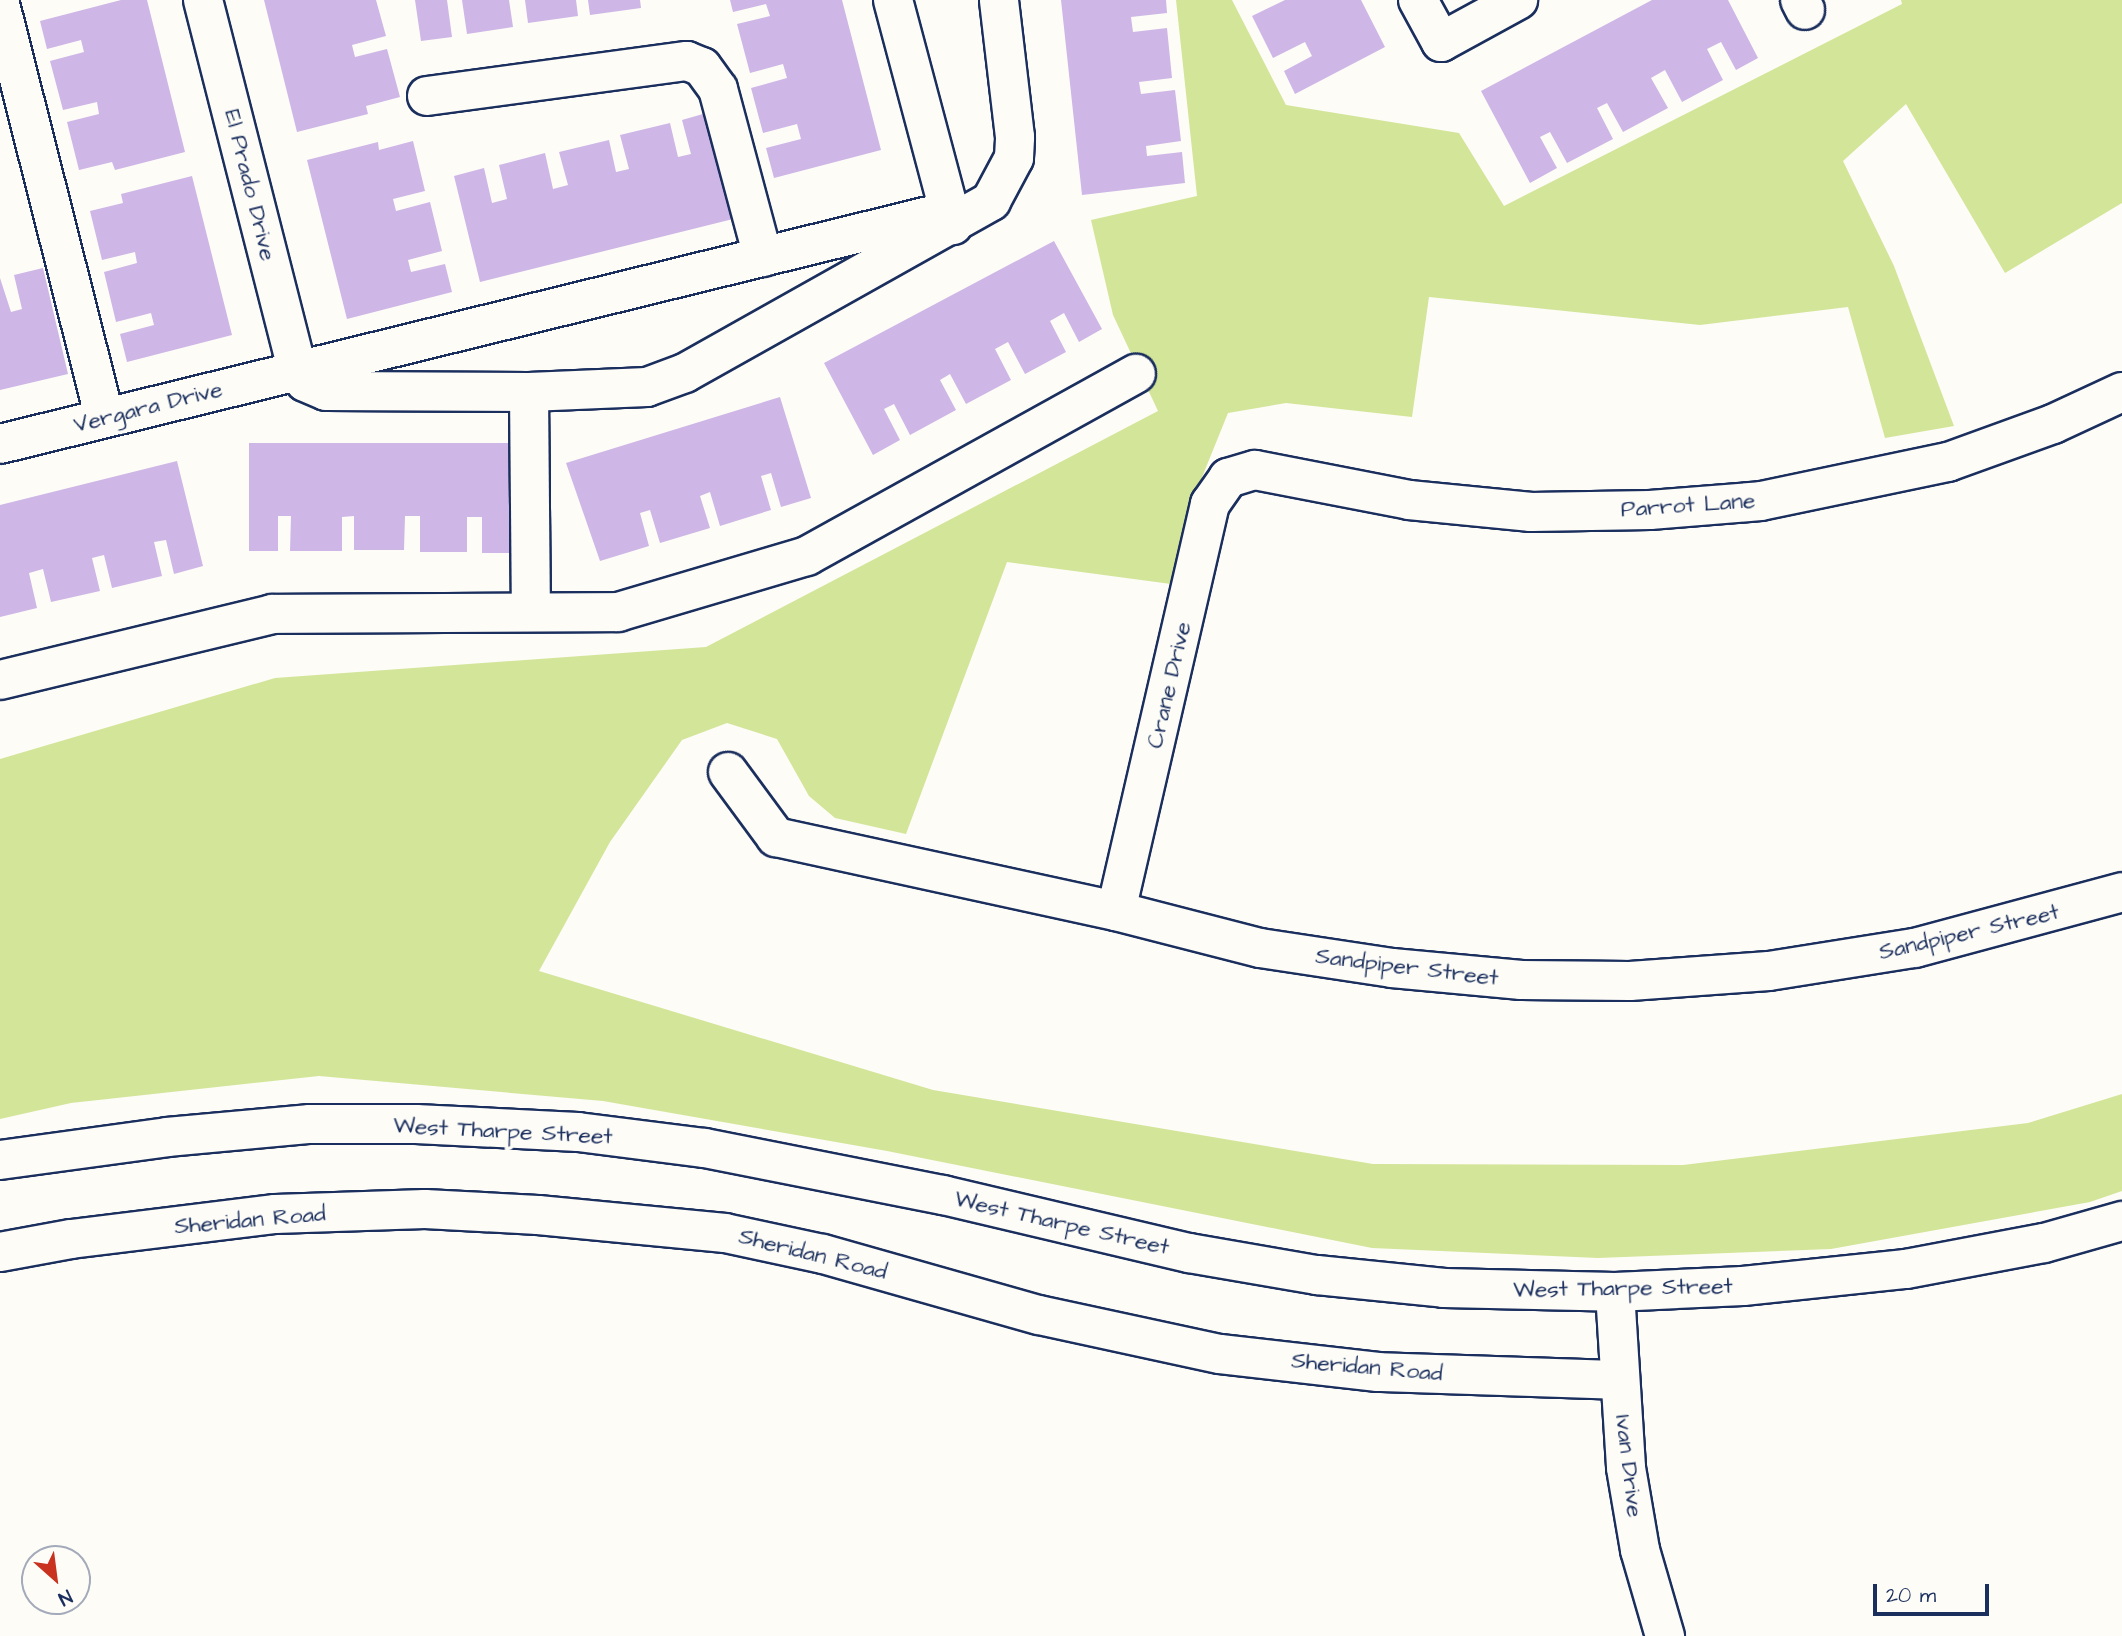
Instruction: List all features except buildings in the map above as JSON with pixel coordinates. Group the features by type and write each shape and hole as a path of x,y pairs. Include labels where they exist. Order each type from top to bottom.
{"street":[{"name":"El Prado Drive","path":"203,0 297,370"},
{"path":"893,0 951,218"},
{"path":"297,370 305,382 326,391 529,391 647,387 685,373 951,218 991,201 1014,158 999,0"},
{"path":"1418,0 1441,42 1518,0"},
{"path":"0,4 105,418"},
{"path":"427,96 687,61 702,67 718,89 763,257"},
{"name":"Vergara Drive","path":"0,444 763,257 951,218"},
{"path":"0,680 272,614 618,612 807,556 1136,374"},
{"path":"529,391 531,612"},
{"name":"Parrot Lane","path":"1241,472 1278,472 1409,500 1531,512 1650,510 1761,501 1948,462 2053,424 2122,392"},
{"name":"Crane Drive","path":"1116,911 1210,504 1228,478 1241,472"},
{"name":"Sandpiper Street","path":"728,772 776,837 1116,911 1260,948 1392,968 1521,980 1630,981 1769,971 1915,948 2122,892"},
{"name":"West Tharpe Street","path":"0,1160 167,1137 310,1124 578,1132 718,1150 943,1195 1189,1253 1317,1275 1444,1288 1615,1292 1743,1286 1906,1269 2044,1243 2122,1221"},
{"name":"Sheridan Road","path":"0,1252 275,1214 425,1209 538,1214 725,1233 823,1254 1052,1318 1220,1354 1378,1372 1619,1380"},
{"name":"Ivan Drive","path":"1615,1292 1626,1468 1640,1550 1665,1636"}],"green space":[{"path":"1176,0 1232,0 1286,105 1459,133 1504,206 1902,4 1901,0 2122,0 2122,203 2005,273 1906,104 1843,161 1894,266 1954,426 1885,438 1848,307 1700,325 1429,297 1412,417 1286,403 1228,413 1192,502 1171,584 1007,562 906,834 835,818 809,796 777,739 727,723 682,740 610,842 539,971 933,1090 1373,1164 1683,1165 2028,1123 2122,1094 2122,1191 2090,1202 1831,1249 1598,1258 1372,1248 887,1151 603,1101 319,1076 71,1103 0,1119 0,759 275,678 706,647 1158,411 1113,315 1091,220 1197,196"}]}
